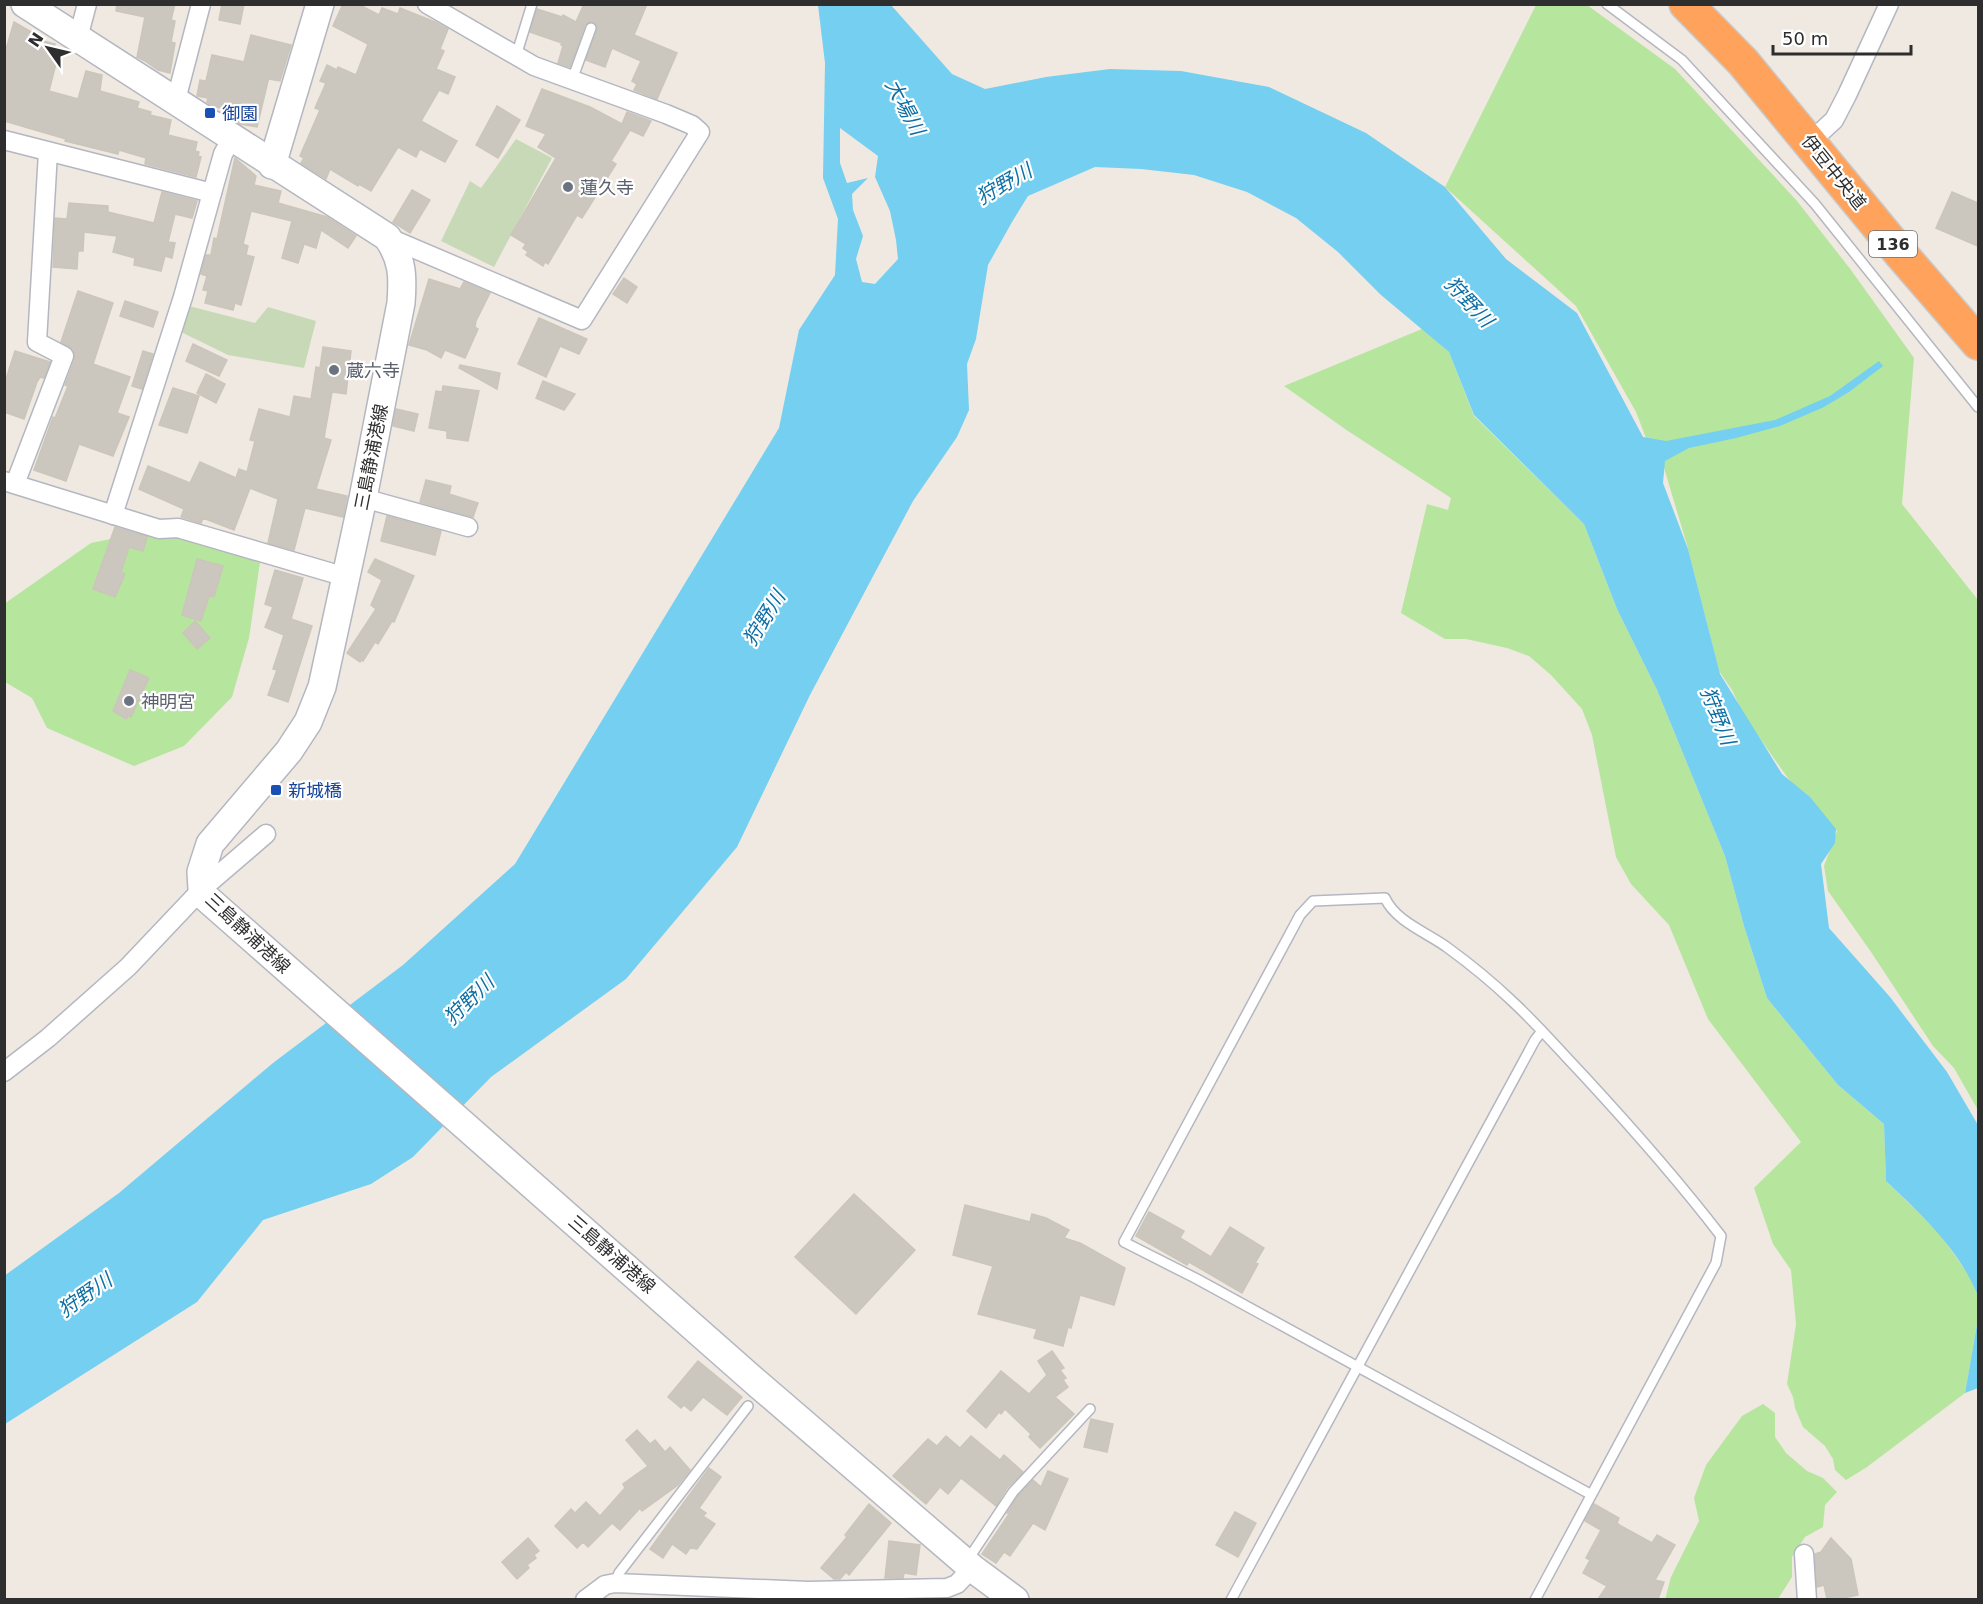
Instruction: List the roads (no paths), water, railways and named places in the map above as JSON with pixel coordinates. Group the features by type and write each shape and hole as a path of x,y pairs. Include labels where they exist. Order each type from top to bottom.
{"highway":[{"name":"伊豆中央道","path":"1686,4 1814,139 1897,236 1978,325"},
{"name":"伊豆中央道","path":"1701,4 1748,53 1901,254 1978,343"}],"main road":[{"path":"25,4 387,237"},
{"path":"272,165 320,4"},
{"name":"三島静浦港線","path":"387,237 396,249 400,263 401,303 363,498 322,687 308,722 289,752 210,844 201,872 205,895 759,1385 968,1565 1015,1599"}],"street":[{"path":"78,38 87,4"},
{"path":"176,100 201,4"},
{"path":"387,237 582,320 700,132 692,125 666,114 572,81 516,56 427,4"},
{"path":"1814,139 1834,120 1889,4"},
{"path":"113,514 183,297 223,154 232,138"},
{"path":"4,140 212,193"},
{"path":"48,152 37,342 64,356 10,482 159,529 178,528 346,577"},
{"path":"363,498 468,527"},
{"path":"4,1072 48,1038 128,968 266,834"},
{"path":"1804,1554 1807,1599"},
{"path":"585,1599 605,1585 615,1583 943,1594 961,1581 968,1565"}],"lane":[{"path":"516,56 532,4"},
{"path":"1607,4 1682,60 1807,195 1978,407"},
{"path":"572,81 591,28"},
{"path":"1534,1599 1716,1263 1721,1236 1682,1185 1542,1031 1511,1000 1447,947 1409,923 1389,906 1385,898 1313,901 1299,915 1125,1242 1590,1494"},
{"path":"1231,1599 1535,1040 1542,1031"},
{"path":"615,1583 619,1573 748,1406"},
{"path":"968,1565 1013,1492 1090,1409"}],"water":[{"path":"818,5 891,5 952,74 985,89 1046,77 1110,69 1181,71 1269,87 1366,133 1445,187 1506,259 1577,313 1643,437 1666,441 1775,420 1830,396 1879,361 1883,366 1849,392 1824,407 1780,426 1689,448 1665,461 1663,483 1688,549 1720,674 1782,774 1810,797 1836,829 1835,843 1821,864 1829,928 1890,997 1947,1072 1978,1125 1978,1296 1961,1263 1950,1248 1926,1220 1886,1181 1884,1124 1838,1085 1767,998 1725,856 1657,690 1617,609 1584,524 1474,415 1449,352 1381,295 1338,252 1296,218 1247,192 1194,175 1095,167 1028,196 1012,222 988,265 976,339 967,364 969,410 957,437 913,501 810,695 737,847 626,979 491,1077 413,1157 371,1184 263,1220 197,1302 5,1424 4,1276 119,1193 273,1063 403,965 515,864 779,428 799,330 835,275 838,219 823,178 825,63","holes":["840,128 878,156 875,177 890,211 898,259 875,284 862,282 856,259 863,236 853,210 852,194 868,178 847,183 840,163"]},
{"path":"1978,1319 1978,1388 1965,1393"}],"place":[{"name":"御園","path":"210,113"},
{"name":"蓮久寺","path":"568,187"},
{"name":"蔵六寺","path":"334,370"},
{"name":"神明宮","path":"129,701"},
{"name":"新城橋","path":"276,790"}],"water label":[{"name":"大場川","path":"905,107"},
{"name":"狩野川","path":"1004,184"},
{"name":"狩野川","path":"1469,302"},
{"name":"狩野川","path":"764,618"},
{"name":"狩野川","path":"1718,716"},
{"name":"狩野川","path":"469,1000"},
{"name":"狩野川","path":"85,1295"}]}
